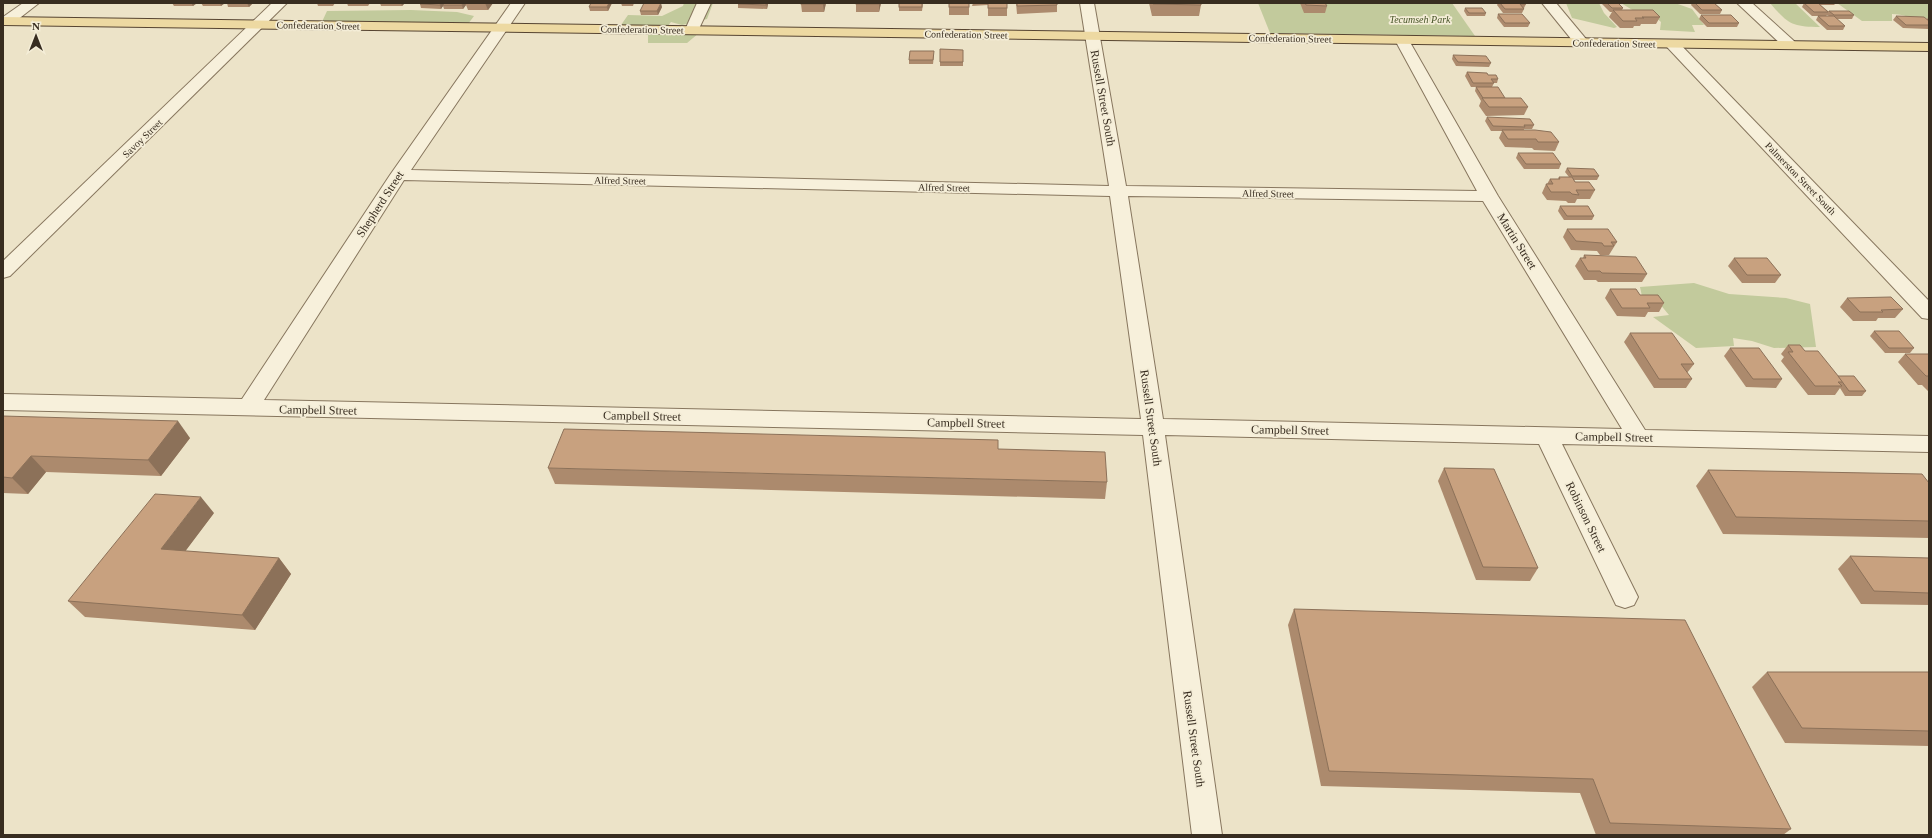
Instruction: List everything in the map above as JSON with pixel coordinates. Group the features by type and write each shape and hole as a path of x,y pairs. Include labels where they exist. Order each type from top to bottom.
{"main road":[{"name":"Confederation Street","path":"5,21 1929,47"}],"street":[{"path":"5,21 32,3"},
{"name":"Savoy Street","path":"3,272 280,3"},
{"name":"Shepherd Street","path":"248,408 399,174 518,3"},
{"path":"692,30 704,3"},
{"name":"Russell Street South","path":"1087,3 1119,191 1153,427 1207,835"},
{"path":"1549,3 1581,42"},
{"path":"1744,3 1790,44"},
{"name":"Martin Street","path":"1402,40 1489,196 1639,438"},
{"name":"Palmerston Street South","path":"1672,44 1929,313"},
{"name":"Alfred Street","path":"399,174 1119,191 1489,196"},
{"name":"Campbell Street","path":"3,402 1929,444"},
{"name":"Robinson Street","path":"1547,436 1625,597"}],"green space":[{"path":"684,3 713,3 707,19 682,25 671,22 667,27 699,33 687,43 648,43 648,28 621,25 628,15 662,16 683,6"},
{"name":"Tecumseh Park","path":"1258,3 1452,3 1475,36 1270,33"},
{"path":"1566,3 1599,3 1604,13 1617,27 1614,28 1572,18"},
{"path":"1621,3 1675,3 1692,9 1704,25 1692,25 1695,32 1660,30 1661,22 1651,13 1634,11"},
{"path":"1770,3 1795,3 1820,27 1803,26 1791,23 1781,16"},
{"path":"1837,3 1926,3 1929,5 1929,18 1920,19 1892,14 1892,21 1862,21"},
{"path":"411,10 457,12 474,16 468,24 321,24 327,11"},
{"path":"1694,283 1729,294 1786,298 1810,304 1816,347 1774,348 1752,341 1733,338 1734,346 1696,348 1653,317 1669,315 1659,303 1643,301 1640,287"}],"building":[{"path":"441,3 440,5 420,4"},
{"path":"444,3 463,3 462,5 443,5"},
{"path":"591,3 609,3 607,7 589,7"},
{"path":"644,3 661,3 657,11 640,11"},
{"path":"766,3 766,5 738,4"},
{"path":"823,3 823,4 801,4"},
{"path":"879,3 879,4 856,4"},
{"path":"899,3 922,3 922,7 899,7"},
{"path":"949,3 969,3 969,7 949,7"},
{"path":"988,3 1007,3 1007,8 988,8"},
{"path":"1017,3 1057,3 1057,5 1017,6"},
{"path":"1201,3 1201,5 1153,4"},
{"path":"1305,3 1325,3 1327,6 1306,5"},
{"path":"1500,3 1526,4 1520,4 1524,9 1505,9"},
{"path":"1607,3 1618,3 1623,8 1612,8"},
{"path":"1695,3 1714,3 1722,10 1702,10"},
{"path":"1804,3 1818,3 1828,12 1814,12"},
{"path":"1465,8 1482,8 1486,13 1469,13"},
{"path":"1613,10 1653,10 1660,17 1642,17 1644,18 1635,18 1637,21 1623,21"},
{"path":"1829,11 1849,11 1854,15 1834,15"},
{"path":"1498,14 1522,14 1530,23 1505,23"},
{"path":"1701,15 1731,15 1739,23 1709,23"},
{"path":"1818,16 1834,16 1845,26 1829,26"},
{"path":"1896,16 1924,17 1929,21 1929,25 1906,25"},
{"path":"940,49 963,50 963,62 940,62"},
{"path":"910,51 934,51 933,60 909,60"},
{"path":"1453,55 1486,56 1491,63 1458,62"},
{"path":"1467,72 1496,75 1498,79 1491,79 1494,83 1473,83"},
{"path":"1476,87 1498,87 1505,98 1483,98"},
{"path":"1482,98 1521,98 1528,107 1489,107"},
{"path":"1487,117 1530,119 1534,125 1524,125 1525,127 1493,126"},
{"path":"1502,130 1535,130 1551,132 1559,142 1538,142 1536,139 1508,139"},
{"path":"1518,153 1553,153 1561,164 1526,164"},
{"path":"1567,168 1594,169 1599,176 1572,176"},
{"path":"1559,177 1572,177 1575,182 1589,182 1595,190 1576,190 1579,195 1572,194 1570,192 1551,192 1546,184 1553,184 1550,179 1560,179"},
{"path":"1560,206 1588,206 1594,216 1567,216"},
{"path":"1567,229 1608,229 1617,242 1611,242 1614,246 1604,246 1602,243 1576,241"},
{"path":"1584,255 1636,257 1647,274 1602,273 1600,271 1588,271 1580,258 1586,258"},
{"path":"1734,258 1767,258 1781,275 1747,275"},
{"path":"1610,289 1636,289 1640,295 1658,295 1664,303 1647,303 1650,308 1622,308"},
{"path":"1891,297 1903,309 1881,310 1883,312 1860,312 1847,298"},
{"path":"1874,331 1899,331 1914,348 1889,348"},
{"path":"1630,333 1672,333 1694,364 1681,364 1692,379 1659,379"},
{"path":"1788,345 1800,345 1805,351 1818,351 1843,382 1838,382 1842,386 1815,386 1788,352 1793,352"},
{"path":"1730,348 1759,348 1782,379 1753,379"},
{"path":"1905,354 1928,354 1929,376 1926,376"},
{"path":"1838,376 1854,376 1866,391 1849,391"},
{"path":"3,416 178,421 148,460 31,456 12,478 3,477"},
{"path":"564,429 998,440 998,449 1105,452 1107,482 548,468"},
{"path":"1444,468 1494,469 1538,568 1483,567"},
{"path":"1708,470 1922,474 1929,483 1929,521 1736,517"},
{"path":"155,494 201,497 161,549 279,558 242,615 68,601"},
{"path":"1850,556 1929,558 1929,593 1874,591"},
{"path":"1294,609 1685,620 1791,829 1610,823 1593,779 1329,771"},
{"path":"1767,672 1929,672 1929,731 1802,728"}]}
